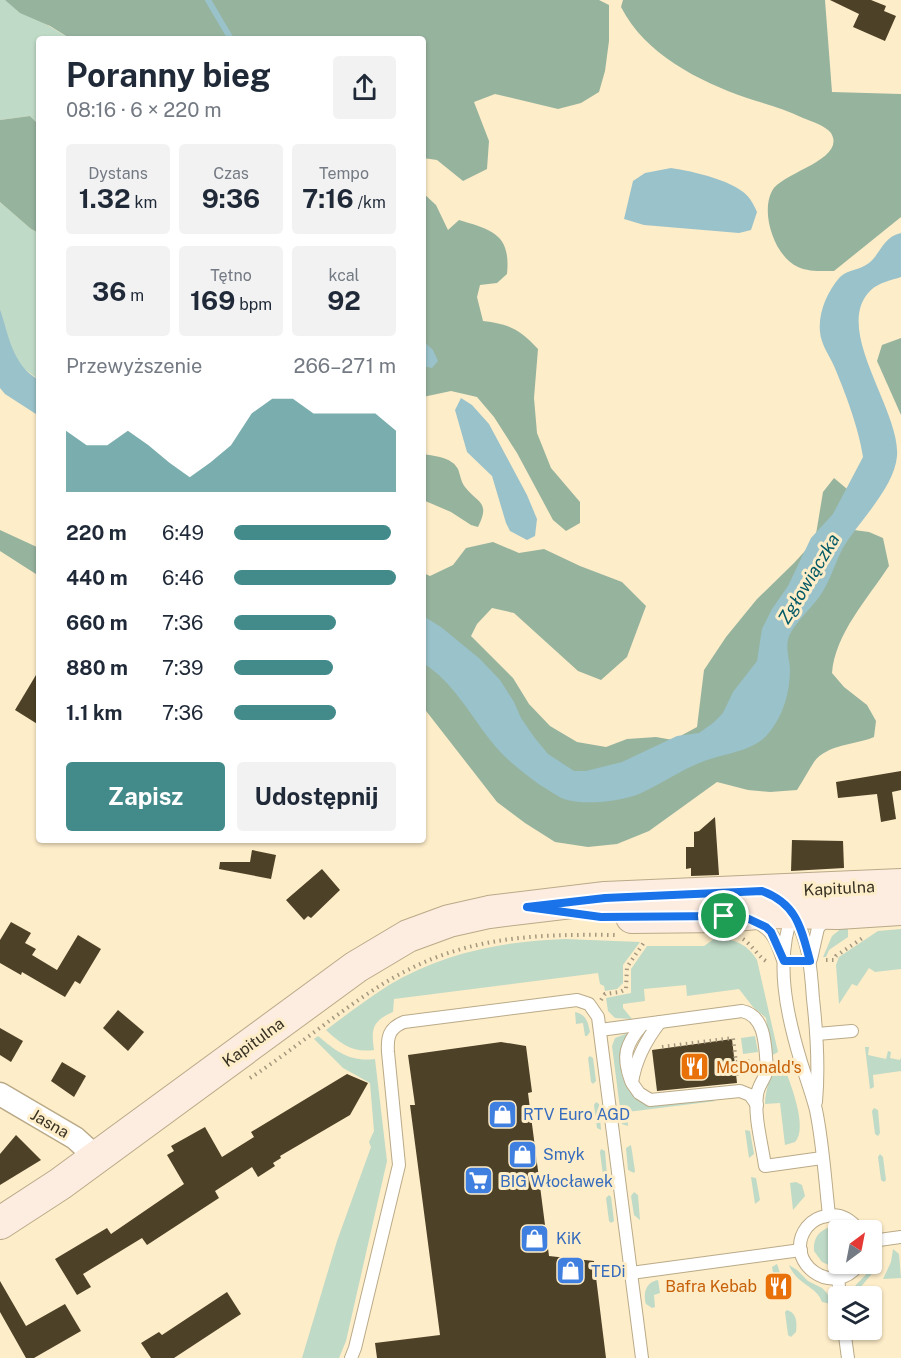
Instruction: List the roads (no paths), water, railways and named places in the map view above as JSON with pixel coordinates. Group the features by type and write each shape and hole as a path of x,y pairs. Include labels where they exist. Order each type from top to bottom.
{"street":[{"name":"Kapitulna","path":"527,907 601,917 730,926 768,912 793,914 901,885"},
{"name":"Kapitulna","path":"0,1223 52,1190 327,987 387,947 408,936 449,921 489,912 605,898 762,891 901,909"},
{"name":"Jasna","path":"0,1094 75,1138 96,1157"}],"lane":[{"path":"762,891 783,901 793,914 802,930 810,961 819,1062 816,1110"},
{"path":"810,961 818,928 844,900"},
{"path":"793,914 784,961 784,985 792,1028 816,1110 830,1215"},
{"path":"730,926 749,919 766,927 776,939 784,961"},
{"path":"351,1358 399,1165 387,1042 392,1029 404,1022 573,1000 582,1000 594,1008 598,1017 642,1358"},
{"path":"600,1030 742,1011 753,1016 760,1024 767,1069 758,1091 757,1105 765,1166 822,1158"},
{"path":"632,1083 637,1061 660,1022"},
{"path":"642,1025 630,1042 626,1056 627,1069 639,1094 650,1100 740,1091 750,1095 757,1105"},
{"path":"817,1034 852,1030"},
{"path":"848,1274 838,1278 827,1278 809,1269 801,1250 801,1240 811,1223 820,1217 830,1215 849,1220"},
{"path":"882,1240 901,1238"},
{"path":"631,1273 801,1250"},
{"path":"838,1278 839,1286"},
{"path":"846,1340 848,1358"}],"water":[{"path":"671,168 714,178 744,193 757,212 751,230 739,233 644,225 624,219 633,181 645,173"},
{"name":"Zgłowiączka","path":"901,233 901,277 871,290 861,306 859,326 870,370 895,437 897,456 895,467 878,500 844,546 823,591 791,632 787,646 790,669 789,687 781,713 773,728 754,745 698,763 656,786 622,799 602,802 572,801 561,798 540,785 502,753 452,689 426,665 426,618 441,627 480,659 500,680 521,718 548,754 574,771 586,771 622,762 677,736 699,733 713,723 723,713 733,692 757,661 762,629 772,609 788,586 811,538 833,514 863,457 847,399 821,336 820,318 824,303 840,277 869,263 886,242"},
{"path":"0,309 17,358 36,378 36,414 5,394 0,388"},
{"path":"426,344 433,350 438,361 432,368 426,367"},
{"path":"461,398 472,405 489,424 527,495 537,519 535,536 527,540 510,531 492,476 467,452 455,410"}],"waterway":[{"path":"208,0 229,36"}],"place":[{"name":"McDonald's","path":"695,1067"},
{"name":"RTV Euro AGD","path":"502,1114"},
{"name":"Smyk","path":"522,1154"},
{"name":"BIG Włocławek","path":"479,1181"},
{"name":"KiK","path":"535,1238"},
{"name":"TEDi","path":"570,1271"},
{"name":"Bafra Kebab","path":"778,1286"}]}
